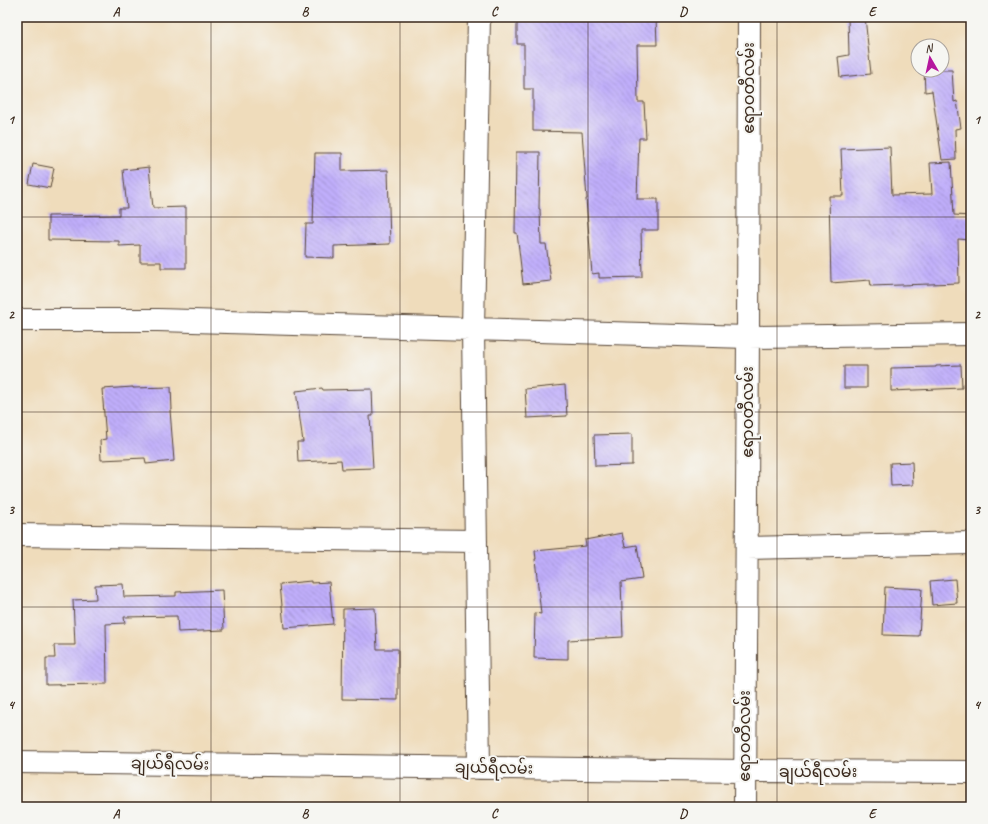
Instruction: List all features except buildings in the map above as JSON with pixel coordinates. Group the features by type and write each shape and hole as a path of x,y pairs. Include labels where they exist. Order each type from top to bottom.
{"street":[{"path":"479,17 473,329 479,768"},
{"name":"ဧရာဝတီလမ်း","path":"745,807 749,17"},
{"path":"17,320 158,320 748,337 971,334"},
{"path":"17,535 476,541"},
{"path":"747,548 971,543"},
{"name":"ချယ်ရီလမ်း","path":"17,762 745,771 971,772"}]}
